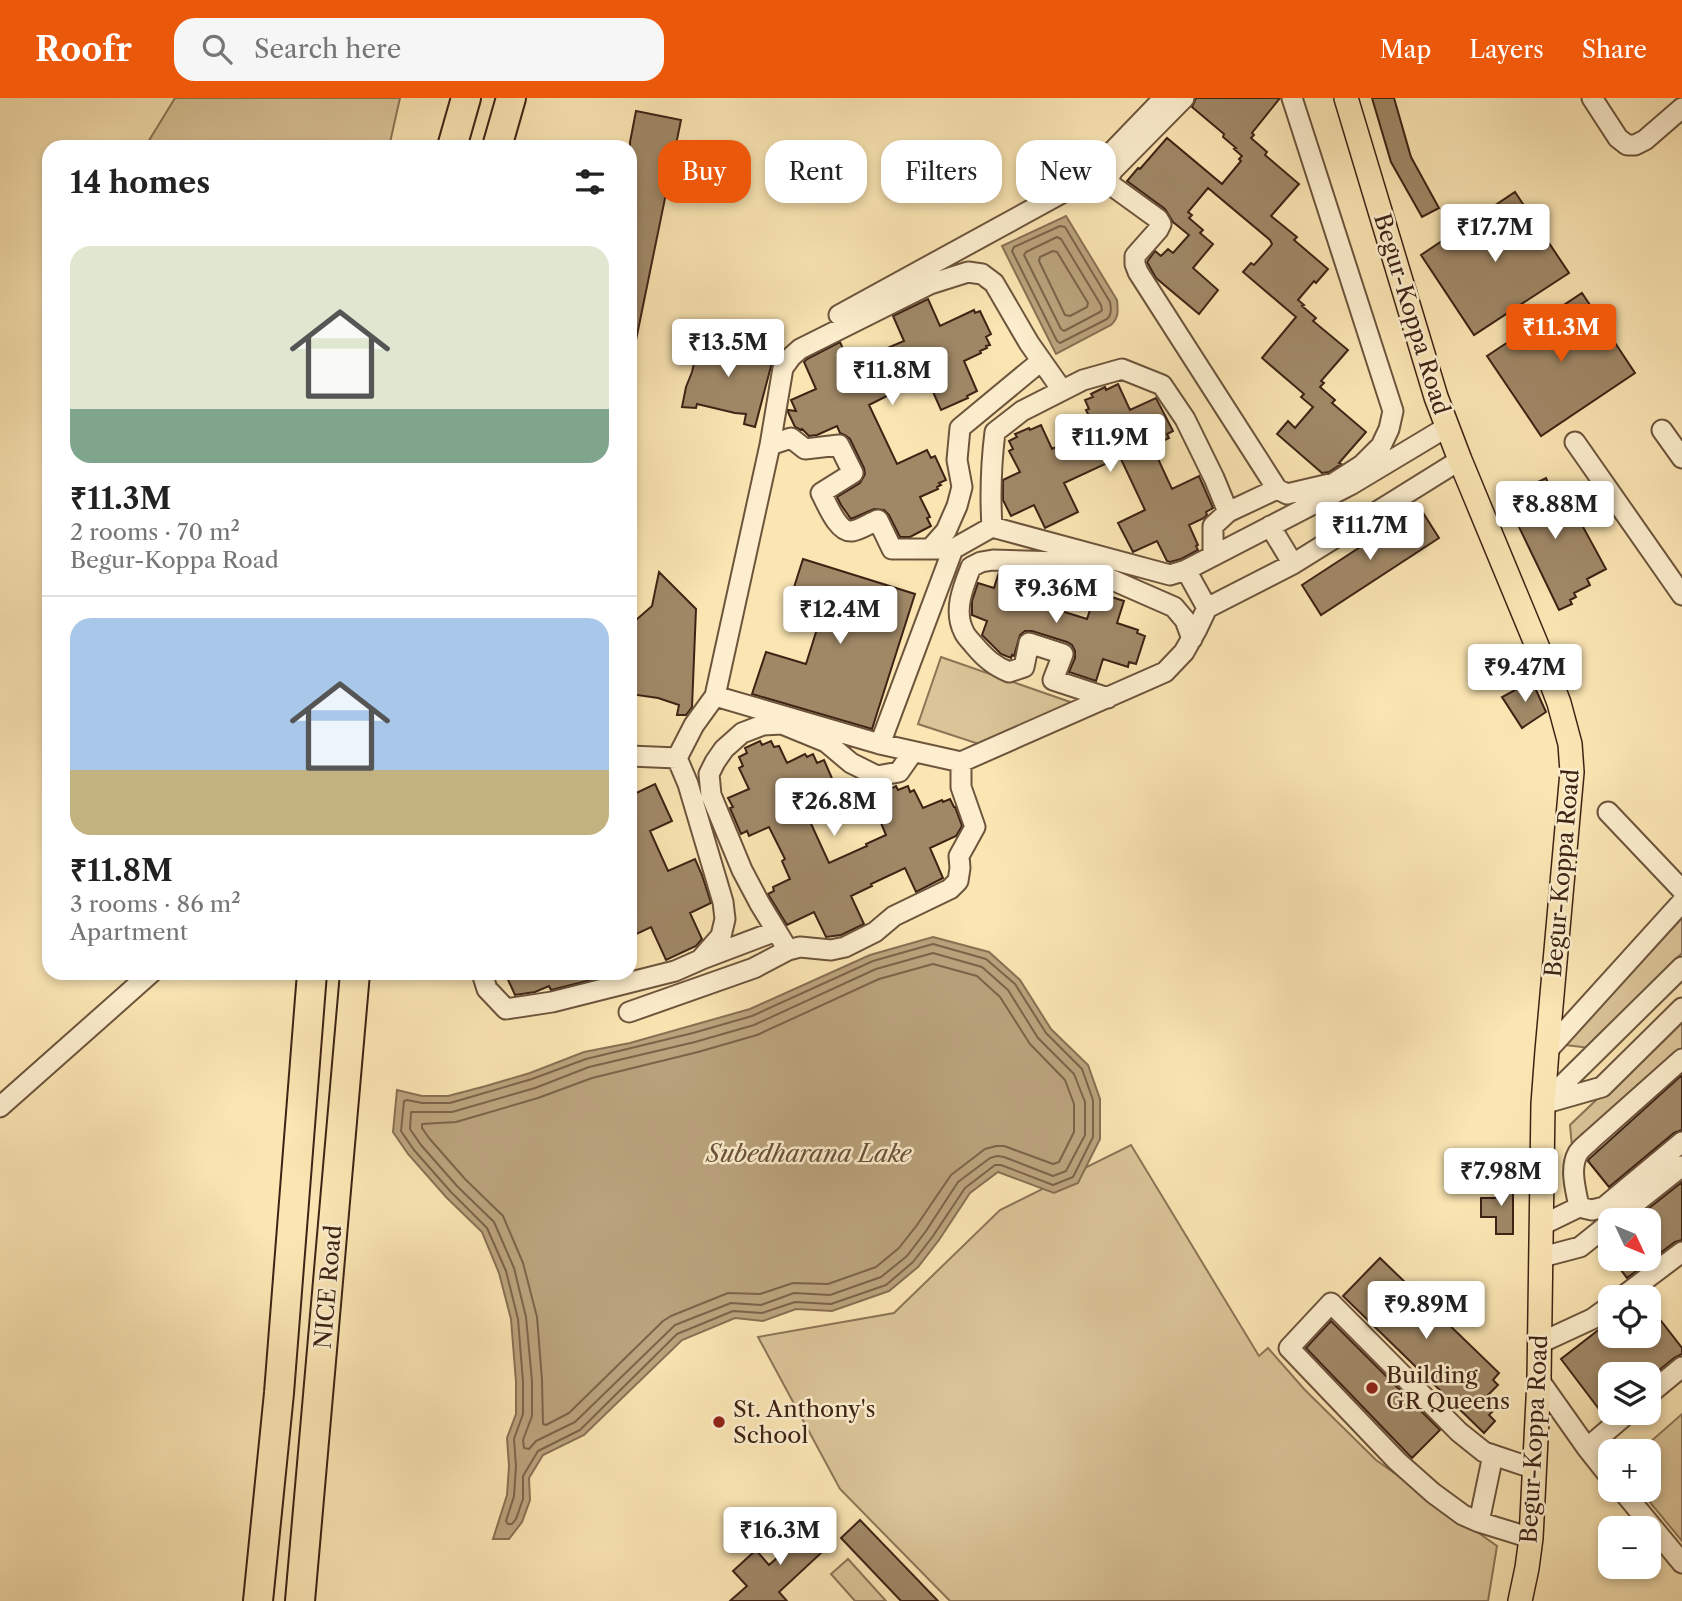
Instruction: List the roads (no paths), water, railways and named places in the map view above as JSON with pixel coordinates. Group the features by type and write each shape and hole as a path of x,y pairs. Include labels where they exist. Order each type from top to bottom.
{"highway":[{"path":"454,140 466,98"},
{"path":"499,140 512,98"},
{"name":"NICE Road","path":"258,1601 279,1393 311,980"},
{"name":"NICE Road","path":"300,1601 354,980"}],"main road":[{"name":"Begur-Koppa Road","path":"1346,98 1447,427 1540,653 1559,703 1570,744 1572,772 1544,1104 1539,1380 1531,1538 1520,1601"}],"street":[{"path":"803,335 1084,181 1164,98"},
{"path":"1184,98 1108,177 1111,185 1161,223 1135,256 1138,272 1277,489 1287,494 1334,483 1362,465 1381,446 1390,429 1393,411 1292,98"},
{"path":"1592,98 1618,138 1627,145 1635,145 1645,140 1682,108"},
{"path":"677,758 694,725 715,696 770,445 783,368 800,349 930,284 968,272 982,274 994,283 1041,361 1062,390"},
{"path":"930,549 946,531 962,487 957,460 960,428 1041,361"},
{"path":"992,527 990,496 995,432 1022,411 1062,390 1083,380 1122,369 1162,384 1185,419 1228,512"},
{"path":"770,445 790,438 805,449 839,445 853,472 821,493 841,528 852,531 878,520 891,549 953,549 992,527 1170,575 1186,570 1352,484 1447,427"},
{"path":"1662,430 1682,458"},
{"path":"1575,442 1682,595"},
{"path":"715,696 880,744 961,762 1165,672 1184,652 1207,608 1293,565 1460,460"},
{"path":"1213,556 1213,526 1228,512 1277,489"},
{"path":"1270,526 1293,565"},
{"path":"880,744 953,549"},
{"path":"1108,698 1053,680 1063,654 1029,643 1024,667 1009,672 986,659 964,632 959,615 962,589 971,567 993,560 1062,562 1092,571 1174,607 1185,620 1192,639"},
{"path":"1186,570 1207,608"},
{"path":"788,950 742,870 712,795 709,774 715,762 724,749 742,733 763,725 782,724 826,741 851,763 877,776 899,772 913,752"},
{"path":"637,756 677,758"},
{"path":"677,758 688,784 723,902 725,919 720,936 700,960"},
{"path":"629,1012 754,968 788,950 800,947 831,950 845,947 875,932 894,916 950,889 958,881 959,856 975,827 961,787 961,762"},
{"path":"1608,812 1682,890"},
{"path":"1547,1051 1682,902"},
{"path":"484,980 487,989 506,1009 552,1002 675,971 776,931"},
{"path":"1544,1104 1682,967"},
{"path":"1,1104 143,980"},
{"path":"1544,1104 1602,1087 1682,1008"},
{"path":"1579,1207 1573,1169 1578,1154 1682,1059"},
{"path":"1542,1225 1579,1207 1592,1210 1604,1207 1682,1142"},
{"path":"1629,1208 1682,1166"},
{"path":"1542,1257 1580,1247 1598,1232"},
{"path":"1638,1285 1682,1252"},
{"path":"1531,1538 1463,1515 1433,1493 1410,1474 1289,1348 1331,1303 1459,1432 1484,1452 1535,1469"},
{"path":"1540,1343 1598,1315"},
{"path":"1661,1384 1682,1367"},
{"path":"1539,1380 1598,1461"},
{"path":"1587,1448 1614,1425"},
{"path":"1479,1522 1493,1455"},
{"path":"1631,1502 1682,1563"}],"water":[{"path":"1066,216 1117,300 1118,310 1111,325 1056,354 1002,246"},
{"name":"Subedharana Lake","path":"933,937 989,952 1020,980 1051,1029 1088,1065 1100,1099 1100,1139 1078,1183 1054,1193 998,1172 970,1193 918,1267 889,1291 832,1311 796,1309 763,1321 735,1318 682,1340 584,1435 543,1455 529,1478 530,1500 522,1522 509,1539 493,1539 507,1495 507,1438 516,1414 511,1319 499,1273 482,1232 446,1197 408,1154 393,1132 397,1090 422,1096 448,1096 486,1086 530,1073 584,1052 630,1043 750,1009 870,955"}],"place":[{"name":"Building GR Queens","path":"1372,1388"},
{"name":"St. Anthony's School","path":"719,1422"}]}
